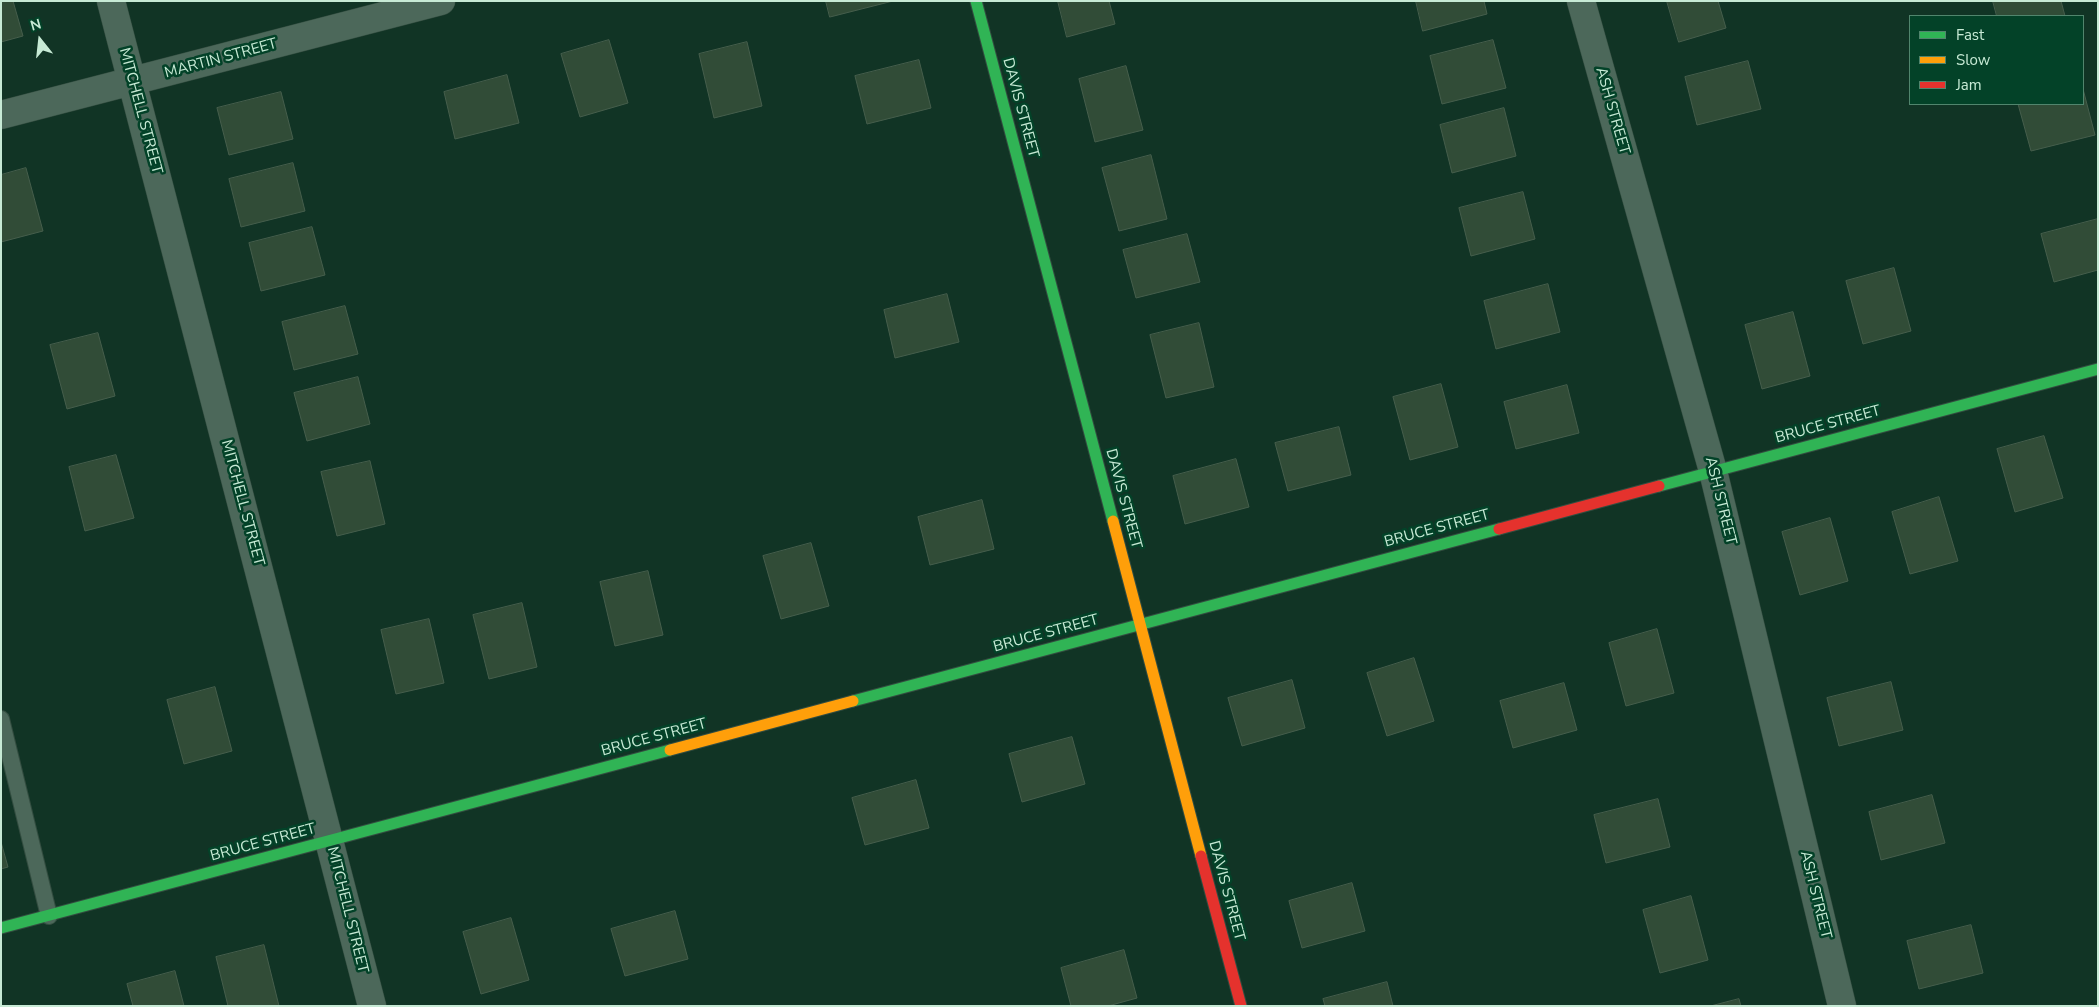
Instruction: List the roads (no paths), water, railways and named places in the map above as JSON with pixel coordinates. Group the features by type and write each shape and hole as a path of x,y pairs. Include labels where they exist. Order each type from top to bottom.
{"street":[{"name":"MITCHELL STREET","path":"111,1 372,1006"},
{"name":"MARTIN STREET","path":"1,115 441,1"},
{"name":"DAVIS STREET","path":"976,1 1241,1006"},
{"name":"ASH STREET","path":"1581,1 1713,471 1842,1006"},
{"name":"BRUCE STREET","path":"1,928 2098,369"}],"lane":[{"path":"1,719 49,916"}]}
